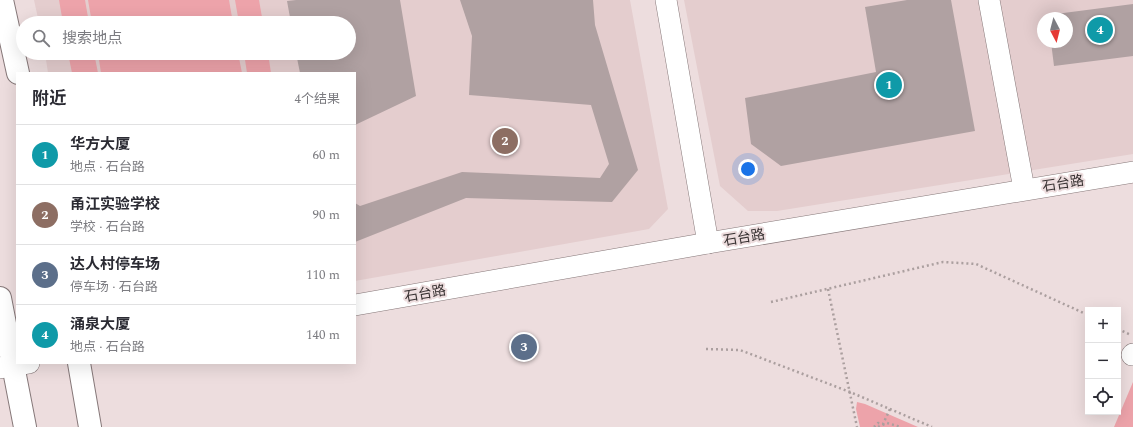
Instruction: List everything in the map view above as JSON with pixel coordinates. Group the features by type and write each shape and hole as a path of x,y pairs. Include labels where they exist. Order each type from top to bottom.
{"main road":[{"path":"2,0 18,72"},
{"path":"0,298 25,427"},
{"path":"79,364 90,427"}],"street":[{"path":"666,0 708,242"},
{"path":"989,0 1024,189"},
{"name":"石台路","path":"356,305 708,242 1133,172"}],"path":[{"path":"771,302 943,262 976,264 1085,314"},
{"path":"828,289 857,427"},
{"path":"1121,333 1133,348"},
{"path":"706,349 740,350 850,392 932,427"},
{"path":"878,427 883,424 890,409"},
{"path":"874,427 878,423 892,423 901,427"}],"shaded area":[{"path":"34,0 630,0 668,209 649,229 356,281 356,72 48,72 46,60 356,60 356,16 37,16"},
{"path":"59,0 85,0 88,16 62,16"},
{"path":"88,0 229,0 232,16 91,16"},
{"path":"235,0 259,0 262,16 238,16"},
{"path":"684,0 1133,0 1133,154 777,211 748,211 720,186"},
{"path":"69,60 95,60 98,72 72,72"},
{"path":"99,60 239,60 242,72 101,72"},
{"path":"245,60 269,60 271,72 247,72"},
{"path":"1133,382 1133,427 1114,427 1119,415 1121,415 1121,410"},
{"path":"857,402 918,427 860,427 856,409"}],"building":[{"path":"400,0 416,96 356,125 356,72 300,72 297,60 356,60 356,16 290,16 287,1"},
{"path":"460,0 593,0 595,25 638,170 612,202 466,198 356,242 356,204 360,206 462,172 600,178 609,164 591,105 469,95 472,36"},
{"path":"907,0 951,0 975,131 781,166 751,144 745,98 876,72 865,7"},
{"path":"1133,4 1133,56 1054,66 1052,48 1073,48 1073,12 1071,12"}],"place":[{"name":"涌泉大厦","path":"1100,30"},
{"name":"华方大厦","path":"889,85"},
{"name":"甬江实验学校","path":"505,141"},
{"name":"达人村停车场","path":"524,347"}]}
